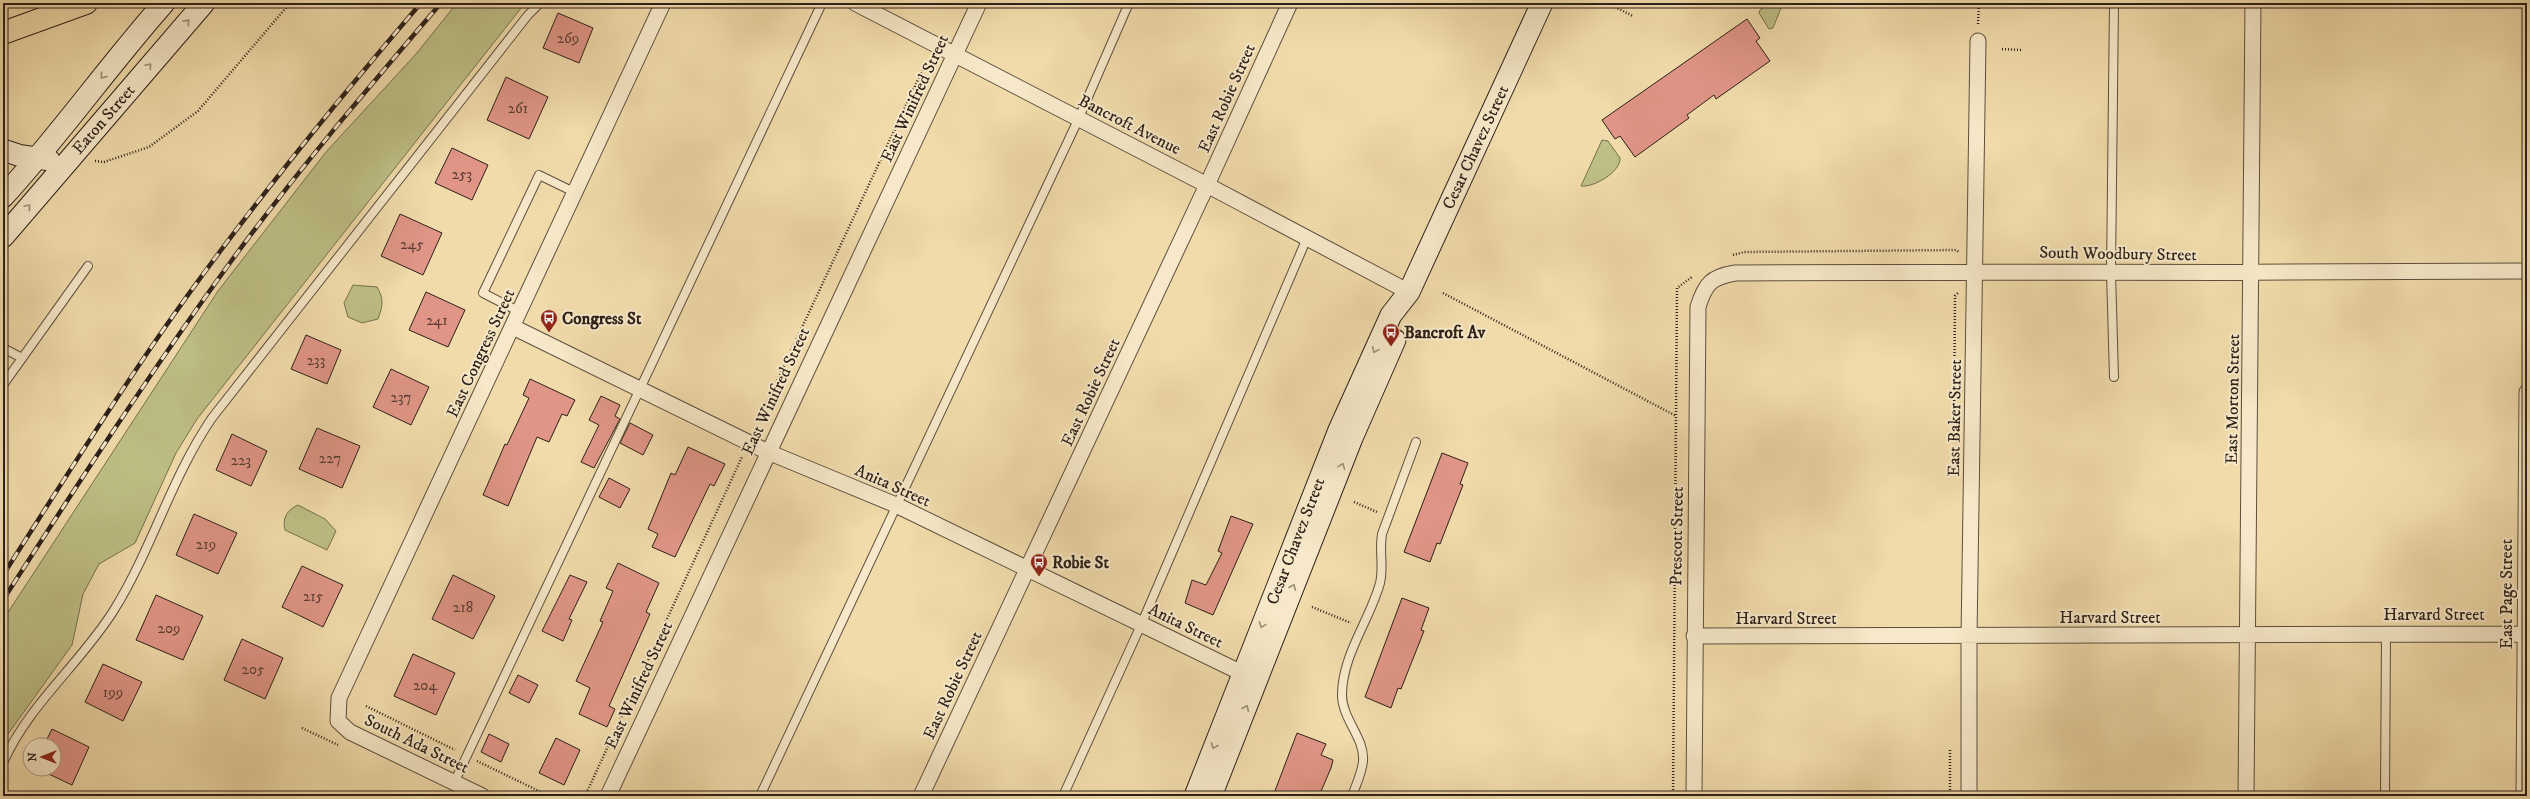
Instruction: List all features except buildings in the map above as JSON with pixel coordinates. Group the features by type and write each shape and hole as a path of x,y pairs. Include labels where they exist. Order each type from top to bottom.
{"highway":[{"path":"3,24 81,3"},
{"path":"3,33 86,3"}],"main road":[{"name":"Eaton Street","path":"3,197 39,158 131,39 164,3"},
{"name":"Eaton Street","path":"3,237 204,3"},
{"name":"Cesar Chavez Street","path":"1211,796 1250,677 1339,430 1391,315 1409,292 1542,3"},
{"path":"3,150 39,158 67,161"},
{"name":"Cesar Chavez Street","path":"1195,796 1250,677"}],"street":[{"name":"East Congress Street","path":"338,721 340,698 663,3"},
{"name":"Bancroft Avenue","path":"855,3 1078,120 1207,185 1409,292"},
{"name":"East Winifred Street","path":"608,796 768,452 956,55 979,3"},
{"name":"East Robie Street","path":"921,796 1207,185 1290,3"},
{"name":"East Morton Street","path":"2246,796 2254,3"},
{"name":"East Baker Street","path":"1969,796 1969,637 1976,271 1978,41"},
{"name":"South Woodbury Street","path":"1711,281 1735,273 1976,271 2252,274 2527,271"},
{"name":"Prescott Street","path":"1694,796 1694,636 1698,308 1703,292 1711,281"},
{"name":"Anita Street","path":"513,327 768,452 896,505 1250,677"},
{"name":"East Page Street","path":"2524,796 2527,392"},
{"name":"Harvard Street","path":"1694,636 1969,637 2386,633 2526,634"},
{"name":"South Ada Street","path":"338,721 350,732 482,796"}],"lane":[{"path":"3,763 24,726 101,628 123,595 187,459 212,418 523,21 540,3"},
{"path":"454,783 639,388 822,3"},
{"path":"760,796 1078,120 1129,3"},
{"path":"2114,3 2111,272 2114,376"},
{"path":"520,312 483,293 539,175 574,192"},
{"path":"1063,796 1141,625 1307,238"},
{"path":"3,385 88,266"},
{"path":"3,348 22,358"},
{"path":"1352,796 1363,760 1361,745 1344,706 1343,680 1380,584 1383,569 1379,550 1382,534 1416,442"},
{"path":"2385,796 2386,633"}],"path":[{"path":"67,161 104,162 149,147 198,111 290,3"},
{"path":"1607,3 1633,16"},
{"path":"1978,3 1978,41"},
{"path":"2002,49 2022,50"},
{"path":"764,421 760,415 924,67 928,64"},
{"path":"1726,257 1744,252 1956,250 1959,252"},
{"path":"1673,796 1677,288 1694,275"},
{"path":"1443,293 1676,416 1696,416"},
{"path":"585,796 742,457 747,457"},
{"path":"1354,502 1379,513"},
{"path":"1312,607 1343,620"}],"green space":[{"path":"457,3 525,3 197,419 176,453 135,543 99,564 83,594 72,645 3,741 3,620 218,291 326,152 416,54"},
{"path":"1769,3 1783,3 1773,28 1769,29 1759,13 1760,10"},
{"path":"1602,140 1608,141 1620,158 1619,163 1611,174 1599,182 1581,186"},
{"path":"353,285 377,287 381,295 382,302 378,319 362,323 348,317 344,303"},
{"path":"298,505 325,519 336,531 327,550 285,530 284,522 286,515 291,509"}],"railway":[{"path":"3,575 120,393 191,290 254,206 353,83 421,3"},
{"path":"3,600 143,386 232,260 282,194 360,98 441,3"}],"place":[{"name":"Congress St","path":"549,333"},
{"name":"Bancroft Av","path":"1391,347"},
{"name":"Robie St","path":"1039,577"}]}
